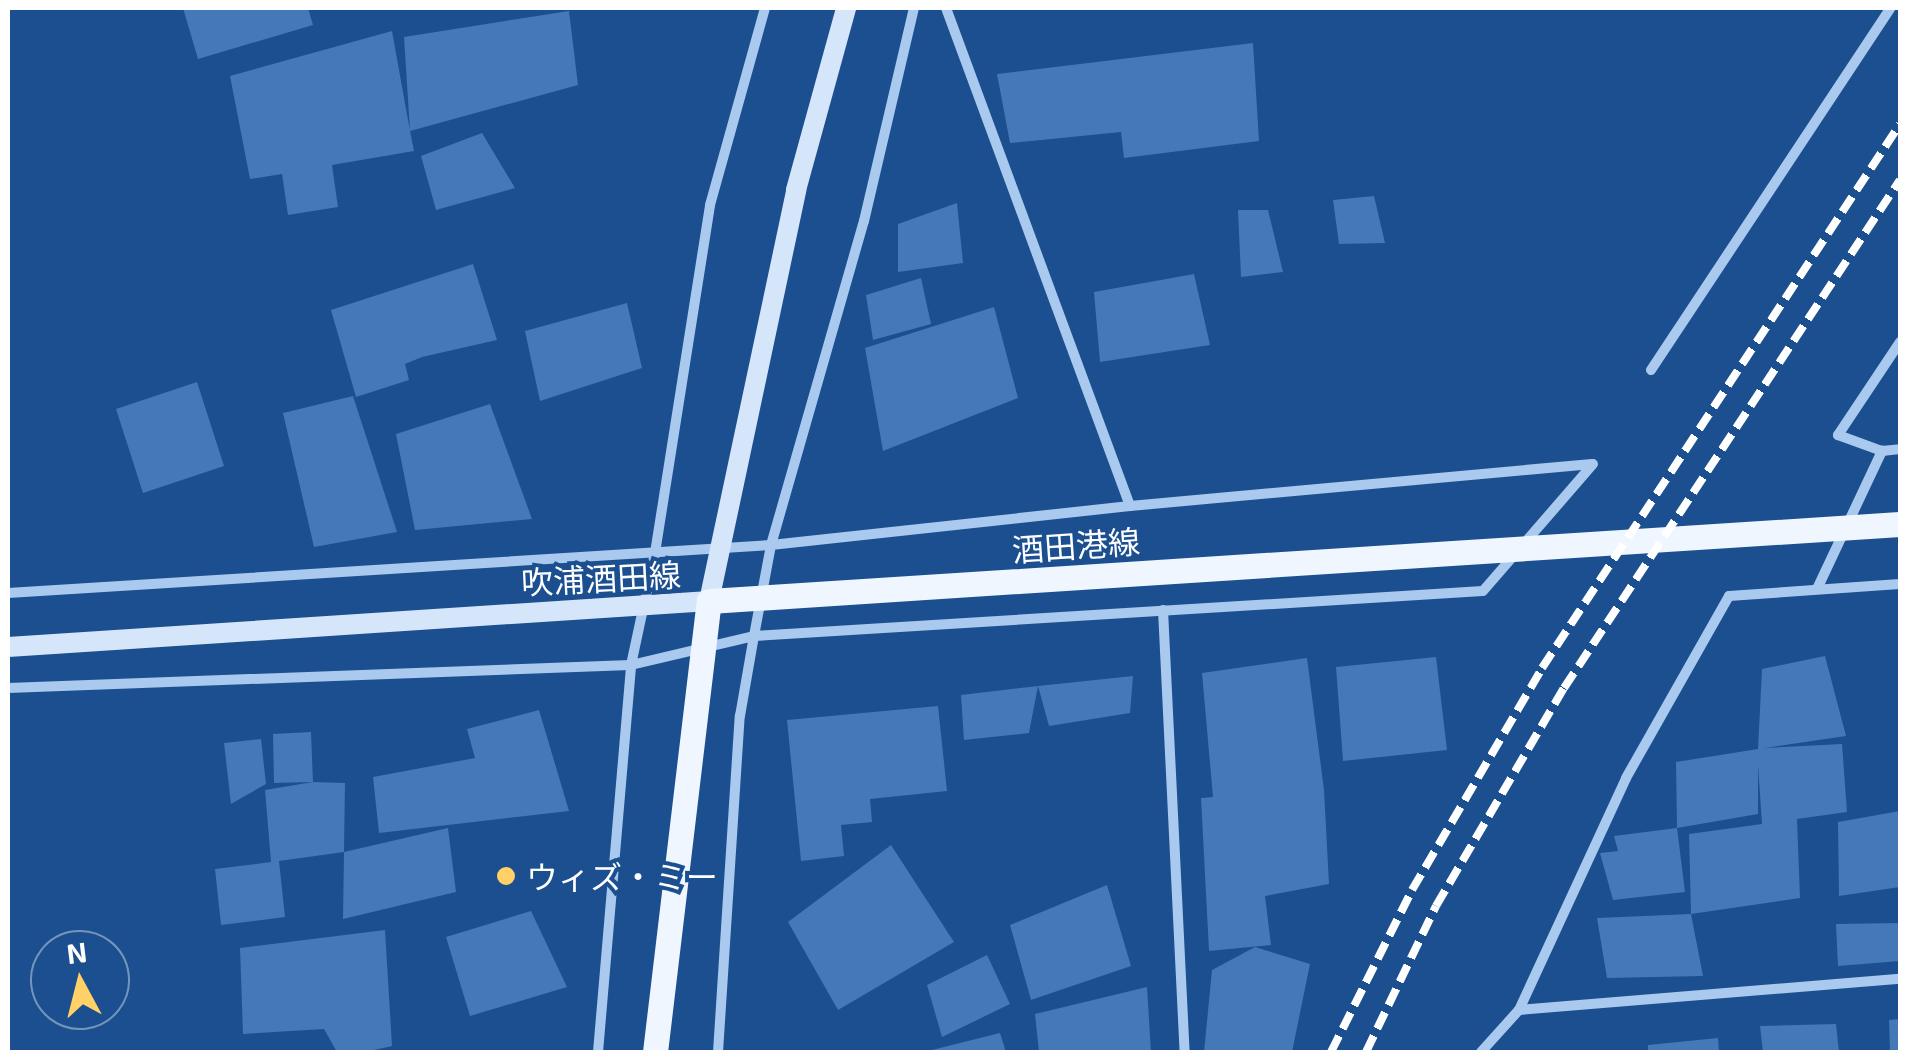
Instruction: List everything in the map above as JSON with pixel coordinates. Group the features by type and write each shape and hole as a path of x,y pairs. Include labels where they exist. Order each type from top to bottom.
{"main road":[{"name":"吹浦酒田線","path":"8,647 350,622 709,602 796,190 846,8"},
{"name":"酒田港線","path":"709,602 1900,524"},
{"path":"655,1052 709,602"}],"street":[{"path":"598,1052 631,665 655,553 710,205 765,8"},
{"path":"718,1052 740,716 754,636 772,545 864,221 914,8"},
{"path":"946,8 1130,506"},
{"path":"1651,370 1891,8"},
{"path":"1900,342 1838,435 1882,451 1900,450"},
{"path":"1818,588 1882,451"},
{"path":"8,593 772,545 1130,506 1593,464 1483,591 754,636 631,665 8,688"},
{"path":"1481,1052 1518,1010 1626,778 1729,596 1900,584"},
{"path":"1163,610 1186,1052"},
{"path":"1518,1010 1900,979"}],"building":[{"path":"183,8 308,8 313,25 198,59"},
{"path":"569,11 578,85 410,131 404,37"},
{"path":"392,31 414,151 332,165 338,207 288,215 282,174 250,179 230,76"},
{"path":"1253,43 1259,141 1124,158 1121,132 1010,143 997,74"},
{"path":"482,133 515,188 436,210 421,156"},
{"path":"1374,196 1385,243 1339,244 1333,200"},
{"path":"957,203 963,263 898,272 898,224"},
{"path":"1238,210 1268,210 1283,272 1241,277"},
{"path":"473,264 497,340 422,357 405,364 409,380 356,397 331,310"},
{"path":"1194,274 1210,345 1100,362 1094,292"},
{"path":"921,278 931,324 873,340 866,295"},
{"path":"627,303 642,368 540,401 525,331"},
{"path":"994,307 1018,398 883,451 865,348"},
{"path":"197,382 224,466 143,493 116,409"},
{"path":"353,396 397,532 314,547 283,413"},
{"path":"490,404 532,519 415,530 396,434"},
{"path":"1825,656 1846,736 1764,748 1842,744 1847,812 1797,819 1800,898 1691,914 1689,834 1762,824 1758,765 1758,814 1677,828 1676,762 1758,749 1762,669"},
{"path":"1436,657 1447,750 1343,761 1336,667"},
{"path":"1307,658 1324,790 1329,884 1265,896 1271,945 1209,951 1201,798 1213,797 1202,673"},
{"path":"1133,676 1130,713 1049,726 1038,686"},
{"path":"1038,686 1029,733 964,740 961,695"},
{"path":"938,706 947,791 870,799 872,822 841,825 844,856 801,861 787,720"},
{"path":"539,710 569,811 379,833 373,777 475,758 467,729"},
{"path":"311,732 313,782 274,783 273,734"},
{"path":"261,739 266,784 231,804 224,743"},
{"path":"313,782 345,783 344,852 279,861 285,917 221,925 215,869 271,862 265,790"},
{"path":"1900,811 1900,887 1839,896 1838,822"},
{"path":"448,828 456,892 343,919 344,852"},
{"path":"1677,828 1685,892 1613,900 1600,853 1618,851 1614,836"},
{"path":"891,845 954,942 838,1010 788,922"},
{"path":"1107,885 1131,966 1031,1000 1010,925"},
{"path":"531,911 567,987 470,1016 446,937"},
{"path":"1691,914 1703,976 1607,978 1597,918"},
{"path":"1900,923 1900,961 1838,966 1836,924"},
{"path":"385,930 392,1046 365,1052 337,1052 324,1029 243,1034 240,948"},
{"path":"1255,947 1310,964 1292,1052 1204,1052 1212,970"},
{"path":"987,955 1010,1004 942,1037 927,985"},
{"path":"1147,987 1151,1052 1039,1052 1035,1014"},
{"path":"1900,1019 1900,1052 1890,1052 1889,1020"},
{"path":"1836,1024 1839,1052 1763,1052 1760,1026"},
{"path":"1000,1033 1006,1052 928,1052 928,1051"},
{"path":"1718,1038 1719,1052 1648,1052 1648,1045"}],"railway":[{"path":"1331,1052 1412,890 1542,668 1900,124"},
{"path":"1366,1052 1436,906 1564,688 1900,180"}],"place":[{"name":"ウィズ・ミー","path":"506,876"}]}
